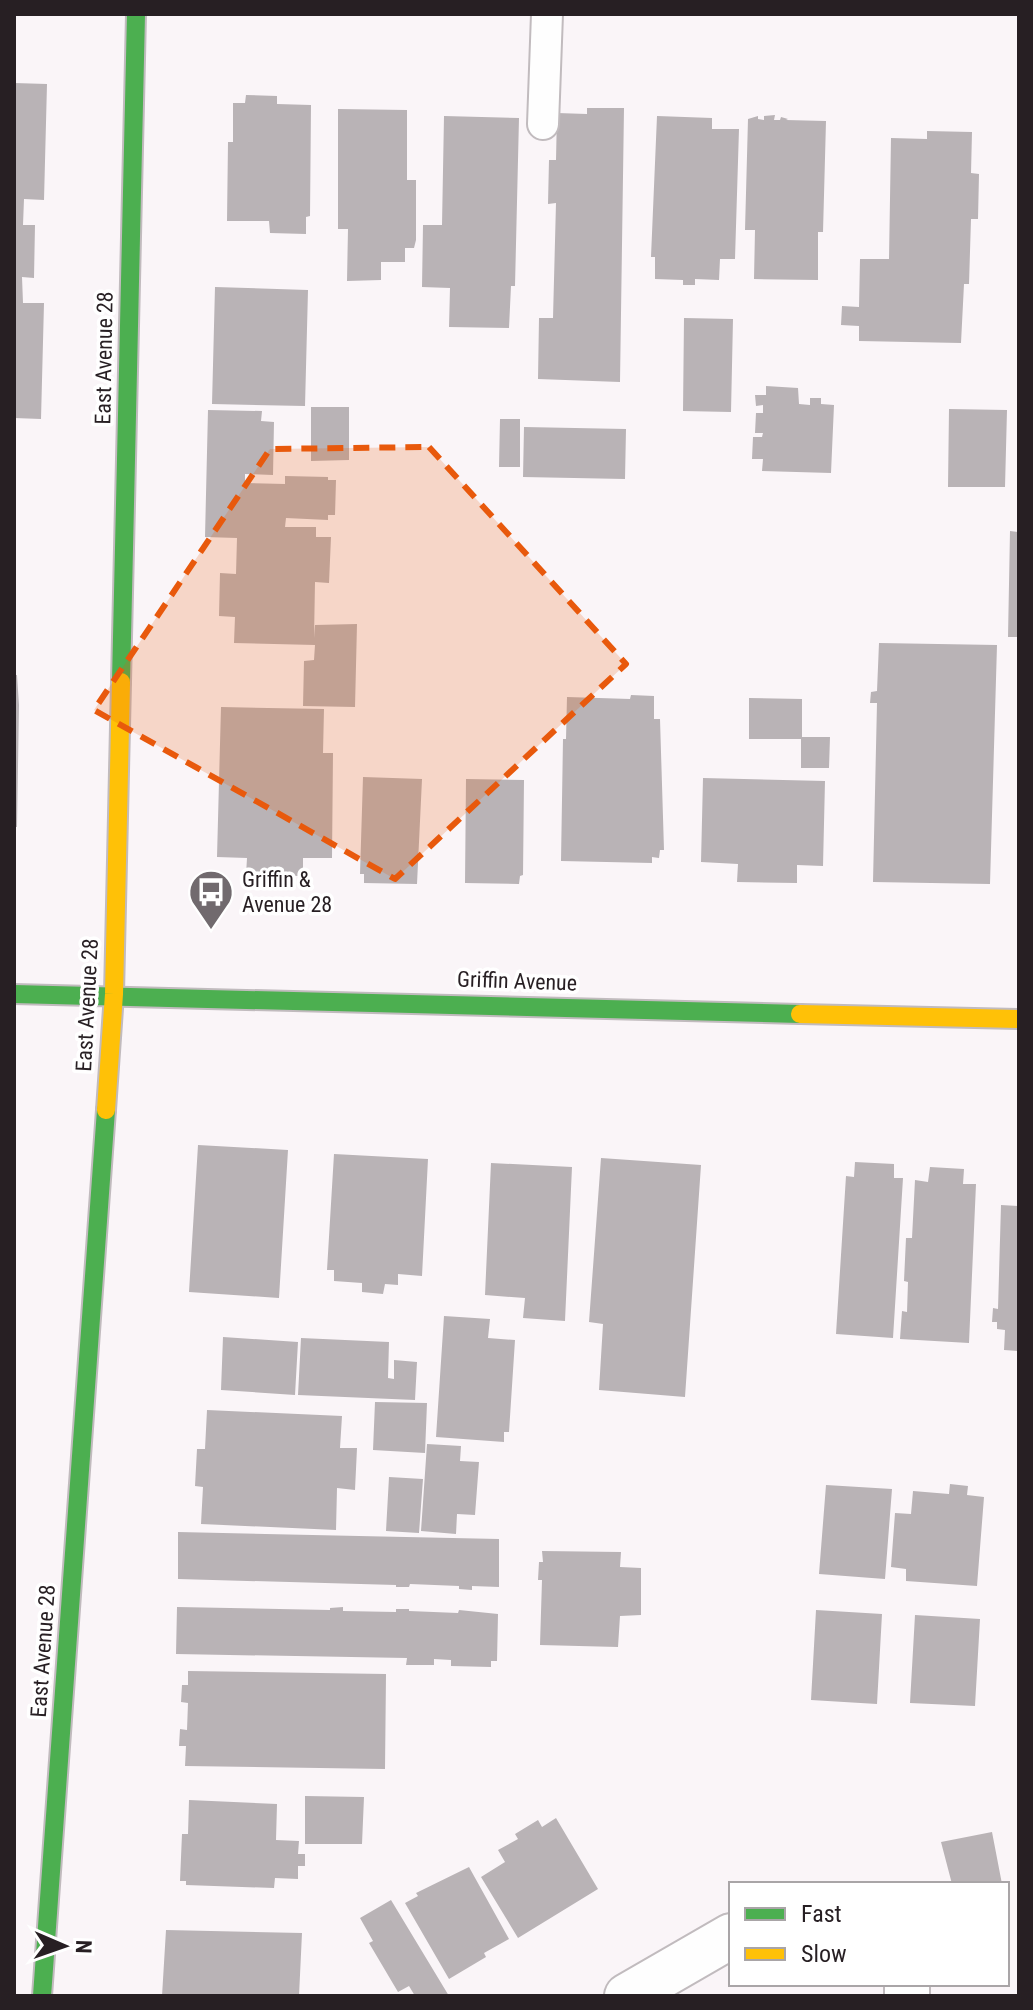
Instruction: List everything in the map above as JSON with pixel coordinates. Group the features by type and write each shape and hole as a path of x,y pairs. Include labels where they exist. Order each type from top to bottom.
{"street":[{"name":"East Avenue 28","path":"42,1996 114,994 136,14"},
{"name":"Griffin Avenue","path":"14,994 114,994 1019,1019"},
{"path":"627,1996 729,1937"}],"lane":[{"path":"543,124 547,14"}],"highlighted area":[{"path":"429,447 626,664 395,879 94,710 270,449"}],"building":[{"path":"14,83 47,84 44,200 24,199 23,225 35,225 34,278 22,277 23,303 44,303 41,419 14,418"},
{"path":"246,95 277,96 277,104 311,105 310,216 306,217 306,234 270,233 269,221 227,221 228,142 233,142 233,103 245,103"},
{"path":"587,108 624,108 620,382 538,379 539,318 553,318 556,203 548,204 549,160 556,160 557,113 587,114"},
{"path":"338,109 407,110 407,180 416,180 416,240 414,248 405,248 405,262 381,262 381,280 347,281 348,229 338,229"},
{"path":"775,115 774,120 781,117 786,120 826,121 823,232 818,232 818,280 754,279 755,230 745,230 748,119 758,116 758,119 764,120 764,116"},
{"path":"444,116 519,118 515,286 511,286 509,328 449,327 450,288 422,287 423,225 442,225"},
{"path":"657,116 712,118 712,129 739,129 735,259 720,259 719,280 695,279 695,285 683,285 683,280 655,279 655,257 651,257"},
{"path":"927,131 972,132 971,173 979,174 978,219 971,219 969,284 964,284 961,343 859,341 859,326 841,325 842,306 859,307 860,259 889,259 891,138 927,139"},
{"path":"215,287 308,290 305,406 212,404"},
{"path":"684,318 733,319 731,412 683,411"},
{"path":"766,386 798,388 799,404 810,405 810,398 821,398 821,404 834,405 831,473 762,471 763,459 752,459 753,437 762,437 763,433 755,433 756,413 763,413 763,405 756,406 755,395 766,395"},
{"path":"311,407 349,407 349,460 311,461"},
{"path":"949,409 1007,410 1005,487 948,487"},
{"path":"208,410 262,411 261,421 274,422 273,475 245,474 245,483 285,484 285,476 336,480 335,515 328,515 328,520 286,518 285,527 316,527 316,537 331,537 329,583 315,582 314,638 315,625 357,624 355,707 303,706 304,661 314,660 315,645 234,643 235,617 219,616 220,573 236,574 237,538 205,537"},
{"path":"500,419 520,419 520,467 499,467"},
{"path":"524,427 626,429 625,479 523,477"},
{"path":"1010,531 1019,532 1019,637 1008,637"},
{"path":"879,643 997,645 990,884 873,882 877,703 870,703 871,692 877,691"},
{"path":"14,675 17,675 19,705 17,827 14,827"},
{"path":"631,695 654,696 654,719 660,719 664,850 660,850 659,858 652,857 652,863 561,861 563,739 566,739 567,697 630,699"},
{"path":"749,698 802,699 802,737 830,737 829,768 801,768 801,739 749,739"},
{"path":"221,707 324,709 323,753 333,753 332,858 303,858 303,876 246,875 247,858 217,857"},
{"path":"363,777 422,779 417,884 364,883 364,874 360,874"},
{"path":"703,778 825,781 823,866 797,865 797,883 737,882 738,864 701,862"},
{"path":"466,779 524,780 523,875 519,884 465,883"},
{"path":"198,1145 288,1150 279,1298 189,1292"},
{"path":"334,1154 428,1159 422,1276 398,1274 398,1285 385,1284 383,1294 362,1292 362,1283 334,1281 334,1270 327,1270"},
{"path":"601,1158 701,1165 685,1397 599,1390 603,1324 589,1322"},
{"path":"855,1162 894,1164 894,1178 903,1178 893,1338 836,1334 846,1176 854,1177"},
{"path":"491,1163 572,1167 565,1321 523,1318 525,1298 485,1295"},
{"path":"930,1167 964,1169 963,1184 976,1184 969,1343 900,1339 902,1311 907,1312 908,1282 904,1281 906,1238 912,1238 915,1180 928,1182"},
{"path":"1001,1205 1019,1206 1019,1351 1004,1350 1005,1330 997,1329 997,1322 992,1322 993,1308 998,1309"},
{"path":"444,1316 490,1319 488,1338 515,1340 509,1432 504,1432 504,1442 436,1437"},
{"path":"223,1337 298,1342 295,1395 221,1390"},
{"path":"301,1338 389,1342 388,1378 394,1379 394,1360 417,1362 415,1400 298,1395"},
{"path":"375,1402 427,1403 425,1453 373,1450"},
{"path":"207,1410 342,1416 340,1448 357,1448 355,1490 337,1488 336,1530 201,1524 203,1487 195,1486 197,1449 205,1449"},
{"path":"427,1444 461,1446 460,1461 479,1462 475,1515 457,1514 456,1534 421,1531"},
{"path":"389,1477 423,1479 419,1533 386,1531"},
{"path":"950,1484 968,1486 967,1495 984,1497 977,1586 906,1581 906,1569 891,1567 895,1513 911,1514 913,1491 949,1494"},
{"path":"826,1485 892,1489 885,1579 819,1574"},
{"path":"178,1532 499,1539 499,1587 472,1586 472,1590 459,1589 459,1586 410,1584 409,1587 396,1587 178,1579"},
{"path":"542,1551 621,1552 620,1567 641,1568 641,1615 620,1616 618,1647 540,1645 542,1580 538,1580 539,1562 543,1562"},
{"path":"177,1607 330,1610 343,1607 343,1611 396,1612 396,1609 409,1609 498,1614 497,1661 491,1661 491,1667 451,1666 451,1660 434,1659 434,1665 406,1665 407,1658 176,1654"},
{"path":"816,1610 882,1614 877,1704 811,1700"},
{"path":"915,1615 980,1619 975,1706 910,1703"},
{"path":"188,1671 386,1674 385,1769 185,1766 186,1746 179,1746 180,1729 187,1730 188,1703 181,1702 182,1685 188,1685"},
{"path":"305,1796 364,1797 362,1844 305,1844"},
{"path":"189,1800 277,1804 276,1840 299,1841 298,1854 305,1854 305,1866 298,1866 298,1879 275,1878 274,1888 186,1885 186,1881 180,1881 182,1834 188,1834"},
{"path":"556,1818 598,1889 518,1938 481,1877 505,1862 498,1850 518,1839 515,1834 538,1820 542,1827"},
{"path":"992,1832 1002,1882 951,1882 941,1842"},
{"path":"469,1867 509,1939 449,1979 405,1903 418,1896 416,1893"},
{"path":"391,1900 449,1996 415,1996 409,1986 398,1992 369,1943 373,1941 360,1918"},
{"path":"166,1930 302,1933 299,1996 162,1996"}],"traffic: fast":[{"path":"121,682 136,14"},
{"path":"14,994 800,1014"},
{"path":"42,1996 106,1110"}],"traffic: slow":[{"path":"106,1110 114,994 121,682"},
{"path":"800,1014 1019,1019"}],"place":[{"name":"Griffin & Avenue 28","path":"211,931"}]}
